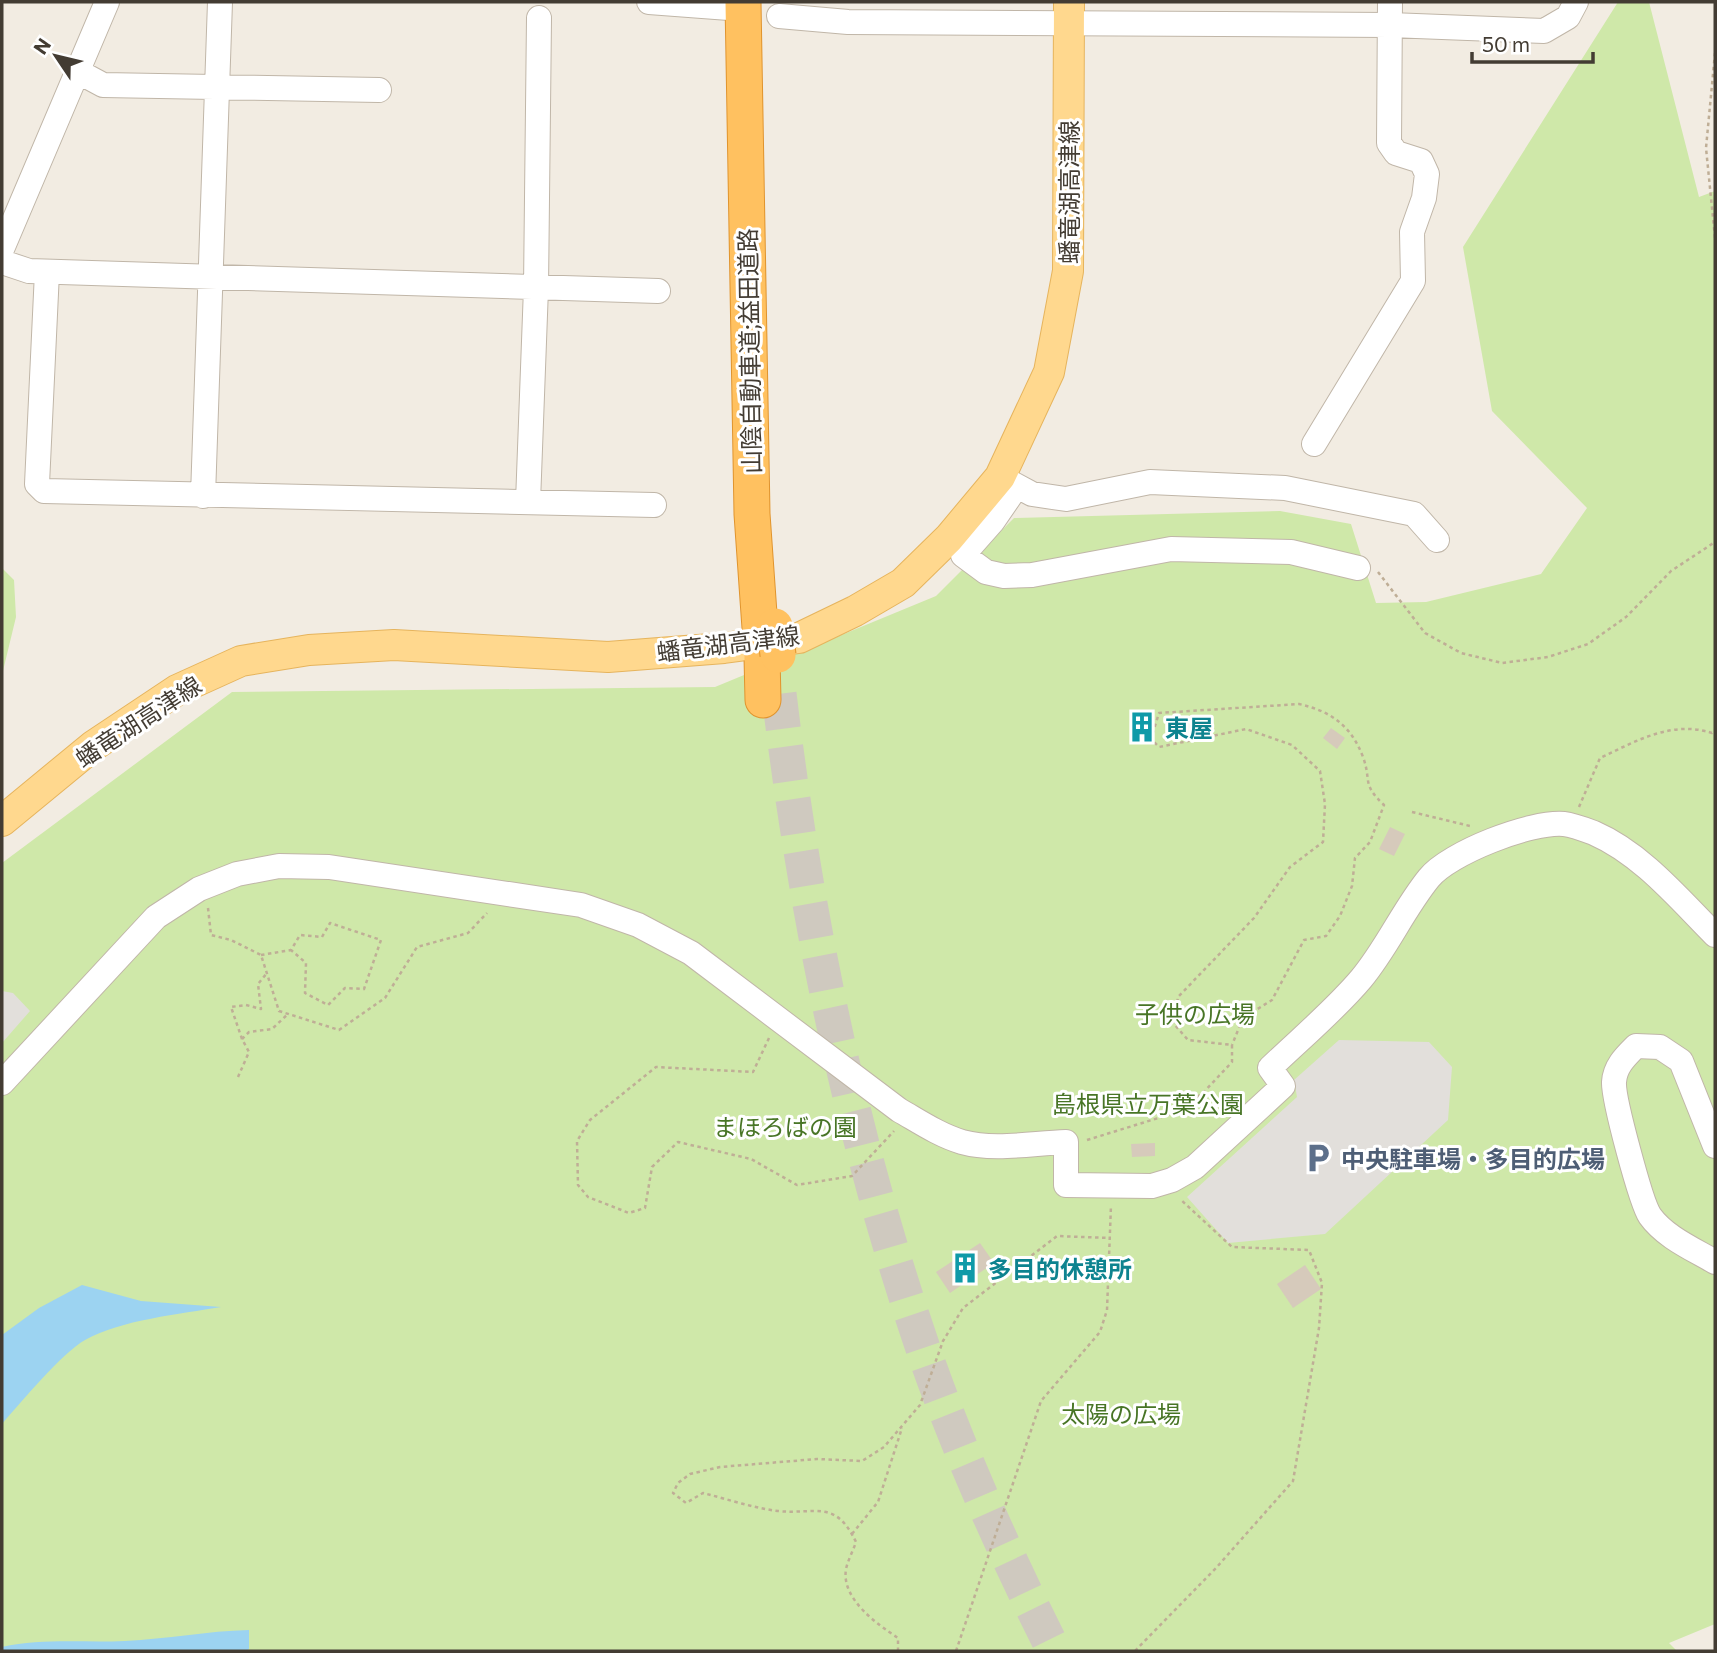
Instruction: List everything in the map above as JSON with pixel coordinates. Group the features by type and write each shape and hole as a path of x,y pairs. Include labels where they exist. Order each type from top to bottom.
{"highway":[{"name":"山陰自動車道;益田道路","path":"752,7 752,514 769,642 771,697"}],"main road":[{"name":"蟠竜湖高津線","path":"2,821 93,747 177,690 241,662 309,650 394,645 608,657 799,638 855,611 903,583 1009,482 1049,372 1068,271 1069,12"}],"street":[{"path":"2,249 107,2"},
{"path":"203,496 220,2"},
{"path":"649,2 848,12 1390,13 1544,31 1567,17 1576,2"},
{"path":"1314,444 1413,281 1412,232 1424,198 1427,174 1421,162 1396,153 1389,143 1390,13"},
{"path":"528,502 536,288 540,18"},
{"path":"77,71 103,85 379,90"},
{"path":"2,262 29,271 47,272 658,291"},
{"path":"47,272 37,484 44,491 654,505"},
{"path":"1358,568 1291,552 1171,550 1032,575 986,572 963,555 993,520 1009,482 1032,494 1066,499 1150,482 1285,488 1414,514 1437,540"},
{"path":"2,1083 156,917 199,889 237,874 279,866 330,867 581,905 638,925 691,953 899,1110 936,1132 964,1142 993,1145 1066,1142 1066,1185 1152,1186 1195,1167 1283,1086 1270,1068 1359,981 1381,954 1429,877 1454,856 1530,829 1563,824 1583,830 1624,850 1715,935"},
{"path":"1715,1146 1681,1061 1660,1046 1636,1046 1620,1062 1614,1082 1637,1185 1649,1215 1670,1235 1715,1262"}],"path":[{"path":"1715,53 1706,148 1715,238"},
{"path":"1358,568 1379,572 1424,633 1461,653 1502,663 1548,657 1588,644 1626,617 1671,571 1715,542"},
{"path":"1066,1142 1091,1140 1168,1115 1202,1094 1232,1062 1232,1045 1243,1018 1272,1000 1304,940 1326,936 1340,916 1352,886 1355,858 1370,842 1384,805 1369,790 1363,757 1340,719 1318,708 1298,704 1159,713 1151,739 1159,747 1246,729 1255,730 1292,745 1320,771 1325,804 1323,842 1290,867 1254,918 1178,997 1174,1024 1188,1040 1232,1045"},
{"path":"1578,808 1600,758 1657,731 1697,728 1714,733"},
{"path":"1412,812 1476,828"},
{"path":"208,904 211,934 231,940 261,955 291,950 306,962 305,993 328,1005 345,988 363,989 381,940 330,923 321,937 300,935 291,950"},
{"path":"261,955 279,1011 339,1030 385,998 417,947 468,933 487,913"},
{"path":"238,1077 249,1052 231,1007 246,1005 261,1009 258,984 267,973"},
{"path":"242,1039 249,1031 272,1029 288,1014"},
{"path":"774,1028 753,1072 656,1067 590,1120 577,1141 578,1185 588,1197 629,1213 645,1208 652,1167 678,1142 751,1159 797,1185 852,1176 898,1126"},
{"path":"956,1651 1041,1401 1100,1332 1107,1310 1111,1186"},
{"path":"1135,1651 1216,1568 1293,1481 1319,1328 1322,1283 1309,1250 1232,1247 1179,1198"},
{"path":"898,1651 898,1638 864,1614 852,1594 845,1571 856,1542 848,1525 820,1509 779,1511 703,1493 687,1503 673,1493 678,1483 690,1474 720,1467 817,1459 862,1461 884,1447 920,1405 943,1341 963,1308 1057,1236 1110,1238"},
{"path":"852,1534 878,1502 903,1425"}],"green space":[{"name":"島根県立万葉公園","path":"1618,2 1649,2 1699,197 1715,191 1715,1624 1669,1643 1677,1651 2,1651 2,863 232,692 715,687 936,596 1014,518 1280,511 1351,524 1376,603 1426,602 1541,574 1587,508 1492,411 1463,247"},
{"path":"2,568 14,580 16,617 2,675"}],"shaded area":[{"path":"2,991 13,993 30,1011 2,1043"},
{"name":"中央駐車場・多目的広場","path":"1339,1040 1429,1042 1452,1067 1448,1120 1325,1234 1228,1243 1187,1197 1297,1097 1294,1080"}],"water":[{"path":"82,1285 141,1301 221,1307 115,1327 85,1340 54,1366 2,1424 2,1335 39,1308"},
{"path":"249,1630 249,1649 246,1651 2,1651 2,1647 17,1644 125,1641"}],"building":[{"name":"東屋","path":"1135,719 1152,722 1149,736 1132,732"},
{"path":"1331,728 1345,738 1337,749 1323,738"},
{"path":"1390,827 1405,834 1394,856 1379,849"},
{"path":"1155,1143 1155,1156 1132,1157 1131,1144"},
{"name":"多目的休憩所","path":"980,1243 994,1263 950,1293 936,1272"},
{"path":"1305,1265 1321,1289 1293,1308 1277,1284"}],"tunnel":[{"path":"779,694 818,947 854,1114 876,1197 900,1279 955,1434 1002,1544 1054,1651"}],"place":[{"name":"東屋","path":"1142,727"},
{"name":"中央駐車場・多目的広場","path":"1318,1158"},
{"name":"多目的休憩所","path":"965,1268"}],"park label":[{"name":"子供の広場","path":"1195,1013"},
{"name":"まほろばの園","path":"785,1126"},
{"name":"太陽の広場","path":"1121,1413"}]}
